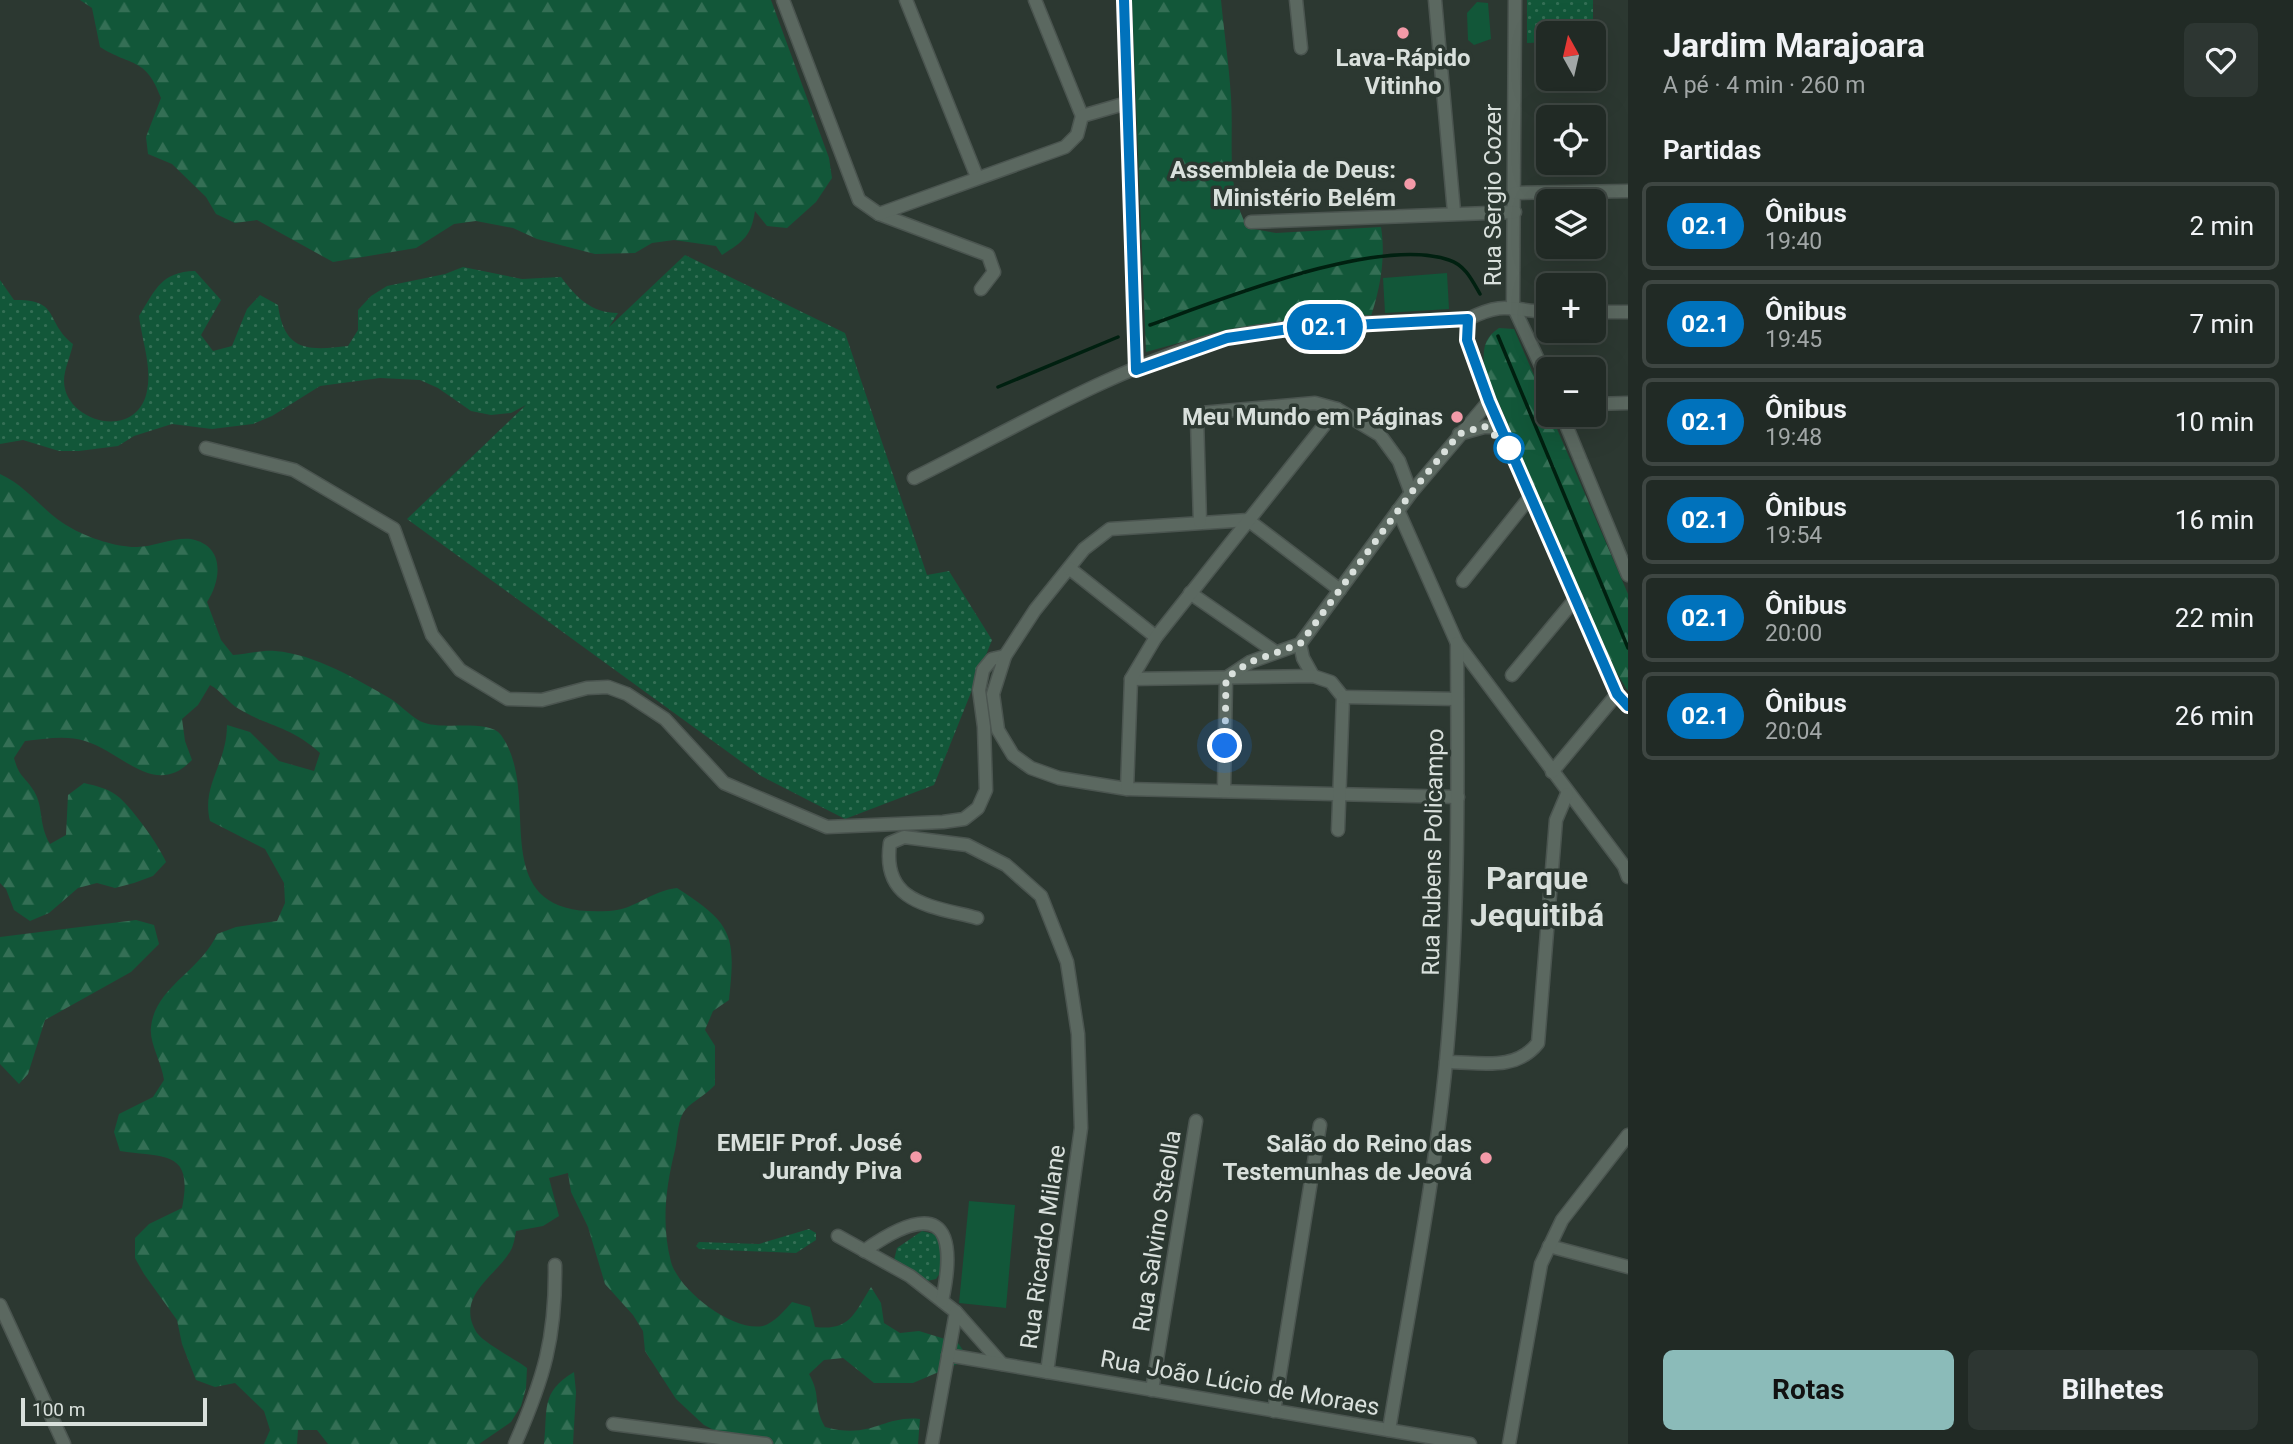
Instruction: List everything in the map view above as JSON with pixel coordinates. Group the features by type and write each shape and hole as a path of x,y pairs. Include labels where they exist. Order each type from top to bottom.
{"street":[{"path":"783,0 859,200 879,214 988,255 994,272 981,289"},
{"path":"906,0 977,177"},
{"path":"879,214 1065,146 1077,135 1082,116 1035,0"},
{"path":"1124,0 1136,370"},
{"path":"1296,0 1301,48"},
{"path":"1435,0 1454,212"},
{"name":"Rua Sergio Cozer","path":"1515,0 1513,306 1537,357"},
{"path":"1082,116 1096,109 1127,103"},
{"path":"1514,192 1628,191"},
{"path":"1251,222 1454,212 1515,212"},
{"path":"914,478 1136,370 1227,338 1296,328 1468,319 1489,310 1513,306 1536,311"},
{"path":"1606,312 1628,312"},
{"path":"1468,319 1467,340 1489,401 1617,694 1628,706"},
{"path":"1226,678 1274,651 1300,644 1411,493 1489,401"},
{"path":"1200,522 1197,419 1201,413 1314,403 1337,409 1380,435 1399,461 1411,493"},
{"path":"1606,404 1628,403"},
{"path":"1127,789 1131,678 1156,637 1337,409"},
{"path":"1459,434 1484,426 1501,427"},
{"path":"1567,427 1628,575"},
{"path":"206,448 295,470 394,529 432,635 460,670 508,699 542,700 587,688 608,687 627,694 664,719 724,783 827,827 943,822 964,819 978,808 986,790 984,727 979,690 983,670 992,659 1004,656"},
{"path":"1463,581 1530,497"},
{"path":"1398,510 1457,643 1567,794 1624,866 1628,877"},
{"path":"1340,590 1248,520 1111,529 1084,549 1035,610 1004,656 993,694 998,730 1013,755 1031,768 1059,778 1127,789 1458,797"},
{"path":"1069,569 1156,637"},
{"path":"1190,593 1274,651"},
{"path":"1512,675 1576,598"},
{"name":"Rua Rubens Policampo","path":"1389,1430 1433,1167 1446,1062 1458,797 1457,643"},
{"path":"1300,644 1303,658 1313,676"},
{"path":"1131,678 1313,676 1331,682 1343,697 1338,830"},
{"path":"1224,791 1226,678"},
{"path":"1552,772 1617,694"},
{"path":"1343,697 1457,699"},
{"path":"1446,1062 1511,1063 1527,1056 1538,1043 1556,820 1567,794"},
{"name":"Rua Ricardo Milane","path":"977,918 911,901 895,886 887,861 890,843 904,838 967,845 1006,864 1041,896 1068,962 1078,1034 1081,1128 1046,1372"},
{"name":"Rua Salvino Steolla","path":"1152,1390 1196,1121"},
{"path":"1274,1411 1320,1125"},
{"path":"1509,1444 1541,1264 1562,1220 1628,1135"},
{"path":"864,1251 909,1224 920,1221 937,1229 946,1240 950,1254 942,1301"},
{"path":"838,1236 910,1276 956,1312 1002,1364"},
{"path":"1549,1246 1628,1267"},
{"path":"515,1444 540,1388 550,1354 556,1309 555,1265"},
{"path":"0,1305 64,1444"},
{"path":"932,1444 956,1312"},
{"name":"Rua João Lúcio de Moraes","path":"948,1355 1470,1444"},
{"path":"613,1424 766,1444"}],"green space":[{"path":"80,0 771,0 829,158 832,178 816,202 787,228 767,226 755,211 745,237 722,255 716,246 674,240 652,243 635,253 595,254 537,239 513,228 476,221 454,224 416,248 333,262 257,220 235,223 216,214 206,197 172,164 148,154 146,137 161,98 144,69 100,47 92,8"},
{"path":"1132,0 1221,0 1231,97 1233,181 1241,213 1248,228 1276,233 1381,227 1381,274 1370,319 1229,329 1146,352"},
{"path":"1527,0 1593,0 1593,21 1536,21 1536,43 1527,43"},
{"path":"1477,2 1488,3 1491,39 1474,45 1468,40 1467,13"},
{"path":"685,255 845,333 927,575 949,571 992,640 934,785 845,819 761,776 407,519 526,405 511,413 491,415 471,411 438,388 420,380 380,378 320,386 272,416 253,424 212,429 172,424 134,436 118,446 79,451 59,451 23,440 0,444 0,280 14,300 39,303 46,307 73,344 64,381 67,395 76,407 88,416 116,421 130,417 141,407 147,391 147,363 139,316 161,284 184,272 195,271 221,300 201,335 213,351 232,346 247,309 260,295 278,305 281,320 292,340 300,345 321,348 348,346 358,330 358,310 371,296 387,286 445,274 463,267 522,279 561,277 572,291 592,307 618,313 609,327"},
{"path":"1447,273 1449,309 1385,313 1383,278"},
{"path":"1499,328 1514,329 1536,380 1536,427 1556,427 1628,594 1628,691 1607,657 1484,368 1485,345"},
{"path":"0,474 20,486 63,523 95,539 135,547 181,539 205,544 216,558 218,567 215,585 207,602 221,640 233,655 270,651 305,657 365,684 425,723 487,727 495,730 501,735 513,761 522,849 529,875 543,896 568,908 609,911 677,888 696,900 720,922 727,933 732,960 729,1000 713,1011 705,1030 715,1046 715,1085 686,1109 679,1123 666,1205 666,1234 671,1262 684,1285 708,1307 722,1316 750,1326 767,1324 792,1302 810,1307 815,1327 836,1326 850,1319 871,1287 881,1303 884,1323 900,1333 919,1331 958,1343 969,1359 913,1383 874,1383 843,1358 824,1360 809,1374 825,1427 854,1431 896,1420 920,1419 918,1444 741,1444 704,1425 676,1399 645,1351 643,1331 633,1315 605,1284 588,1227 571,1192 568,1173 549,1178 559,1216 543,1226 516,1231 512,1248 506,1258 474,1296 471,1320 477,1333 527,1368 526,1388 521,1406 511,1422 479,1444 328,1444 317,1430 298,1430 297,1444 264,1444 270,1430 264,1411 235,1383 215,1387 196,1380 182,1344 177,1320 135,1258 135,1238 149,1224 182,1208 184,1175 172,1160 120,1151 114,1132 119,1114 153,1097 164,1080 151,1027 154,1013 169,990 201,959 217,934 236,927 277,921 285,903 284,883 265,849 210,821 209,796 223,751 227,725 250,732 279,761 314,771 320,753 290,732 239,709 210,685 198,705 182,719 185,741 192,760 178,771 165,775 138,769 99,747 78,739 25,741 14,758 20,773 37,797 50,844 66,835 68,795 84,783 108,790 120,798 146,828 166,862 153,876 134,883 115,888 97,883 78,888 49,913 30,921 14,910 6,889 0,883"},
{"path":"136,920 154,925 159,944 131,972 45,1020 28,1074 19,1084 0,1064 0,937"},
{"path":"969,1201 1015,1205 1006,1308 959,1303"},
{"path":"809,1229 816,1233 816,1240 796,1253 699,1249 696,1246 699,1242 759,1244"},
{"path":"922,1231 934,1234 941,1242 940,1273 936,1279 927,1281 894,1260 897,1248"},
{"path":"574,1372 576,1392 573,1444 544,1444 546,1412 551,1395 563,1379"}],"waterway":[{"path":"1150,325 1300,274 1383,256 1419,255 1455,262 1464,269 1480,294"},
{"path":"1498,336 1628,648"},
{"path":"998,387 1118,337"}],"bus line":[{"name":"02.1","path":"1124,0 1136,370 1227,338 1296,328 1468,319 1465,330 1467,340 1489,401 1617,694 1628,706"}],"place":[{"name":"Lava-Rápido Vitinho","path":"1403,33"},
{"name":"Assembleia de Deus: Ministério Belém","path":"1410,184"},
{"name":"Meu Mundo em Páginas","path":"1457,417"},
{"name":"EMEIF Prof. José Jurandy Piva","path":"916,1157"},
{"name":"Salão do Reino das Testemunhas de Jeová","path":"1486,1158"}],"district":[{"name":"Parque Jequitibá","path":"1537,896"}],"route":[{"path":"1225,746 1226,678 1250,662 1274,651 1300,644 1411,493 1459,434 1484,426 1509,448"}]}
